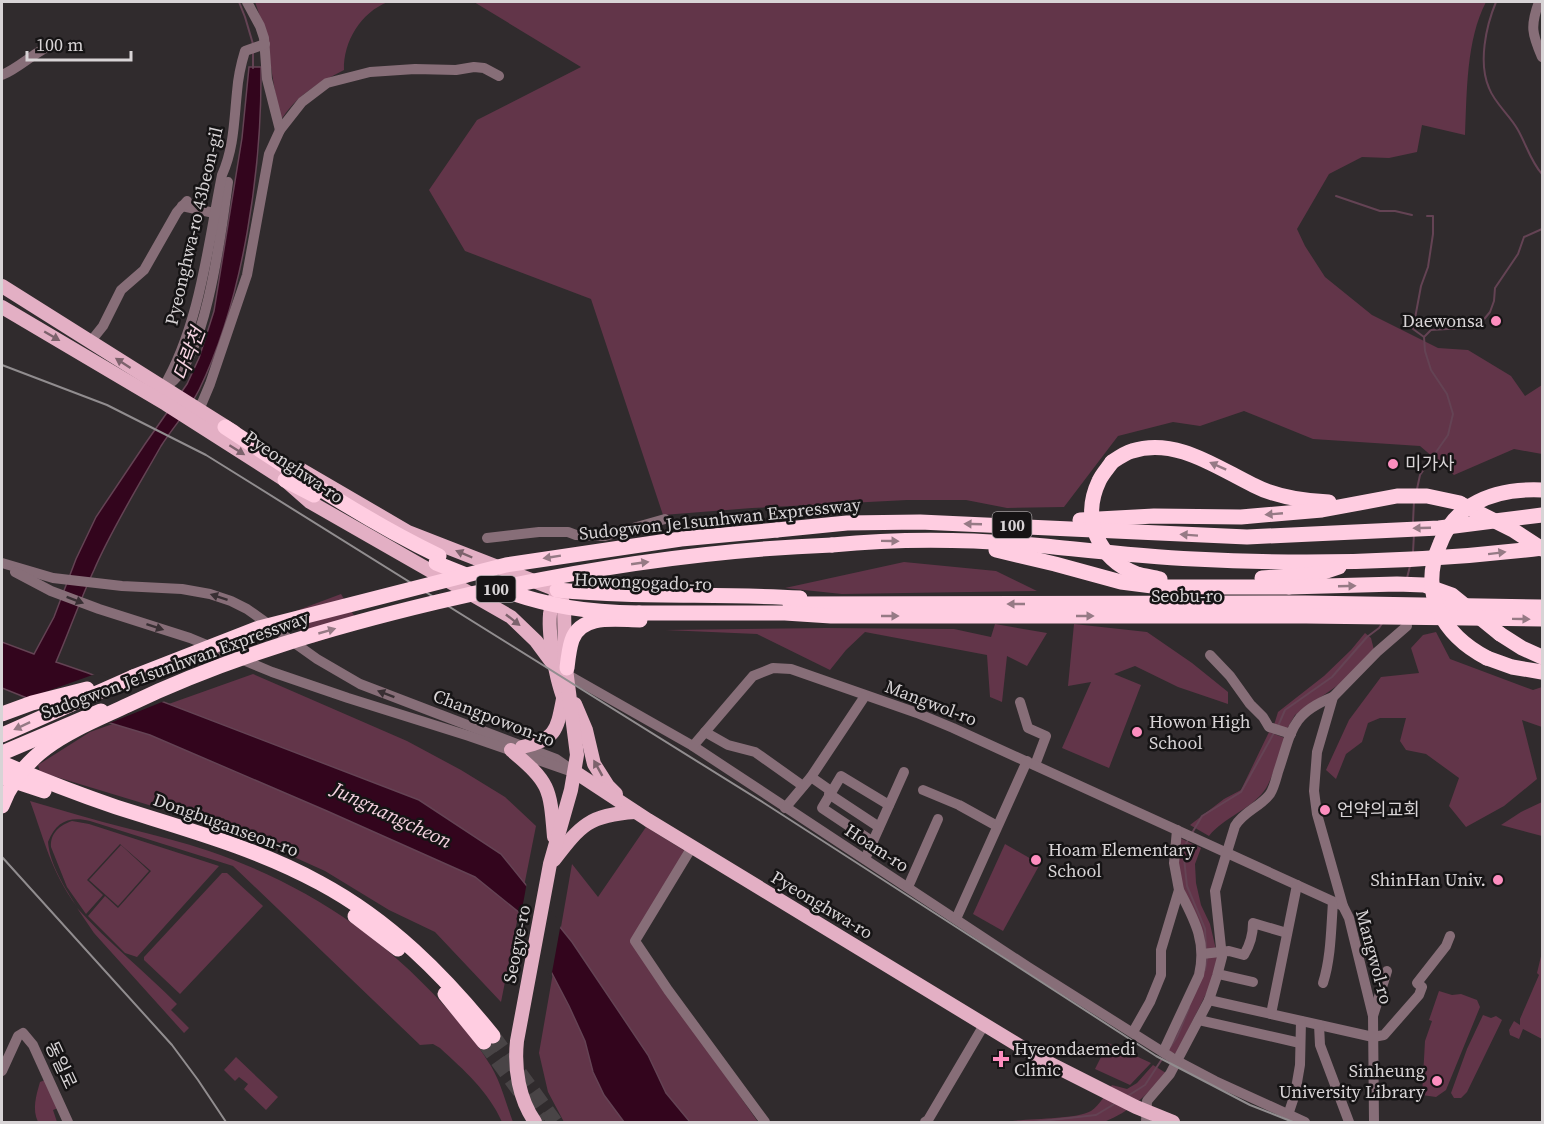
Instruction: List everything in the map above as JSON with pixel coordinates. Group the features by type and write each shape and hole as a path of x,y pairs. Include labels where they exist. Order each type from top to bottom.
{"highway":[{"name":"Howongogado-ro","path":"225,427 437,560"},
{"path":"1332,505 1301,500 1254,486 1233,473 1187,452 1151,447 1131,451 1112,462 1099,481 1092,502 1090,518 1095,534 1114,561 1137,574 1160,579 1243,580 1318,574 1357,561"},
{"name":"Howongogado-ro","path":"285,480 401,546 488,577 558,598 639,609 831,616"},
{"path":"1542,490 1503,492 1471,506 1453,521 1437,550 1432,567 1435,602 1441,616 1458,639 1487,658 1512,668 1542,672"},
{"path":"1005,525 1154,516 1241,517 1397,496 1427,496 1460,503 1513,530 1542,548"},
{"name":"Sudogwon Je1sunhwan Expressway","path":"2,735 133,677 259,628 506,565 681,539 856,523 1005,525 1247,537 1439,528 1542,515"},
{"name":"Sudogwon Je1sunhwan Expressway","path":"2,753 58,727 172,684 263,651 354,623 426,604 541,579 677,558 757,549 877,541 1044,546 1088,552 1192,560 1336,563 1484,555 1542,548"},
{"path":"958,542 1121,582 1160,587 1424,585 1452,595 1500,634 1516,645 1542,657"},
{"path":"557,590 745,595 851,603"},
{"path":"602,620 598,615 597,601 606,593"},
{"name":"Howongogado-ro","path":"639,609 851,603"},
{"name":"Seobu-ro","path":"851,603 1457,612 1542,619"},
{"name":"Seobu-ro","path":"1457,612 1542,607"},
{"name":"Seobu-ro","path":"831,616 1306,609"},
{"path":"562,664 576,634 590,623 602,620 737,623 831,616"},
{"path":"2,714 32,703 133,677"},
{"path":"2,806 17,776 46,747 79,728 172,684"},
{"name":"Dongbuganseon-ro","path":"2,764 116,807 210,836 255,853 321,883 382,922 418,954 453,987 488,1039 407,956 366,924 320,894 280,872 215,847 2,777"}],"main road":[{"name":"Pyeonghwa-ro","path":"2,286 167,396 285,480 310,502 511,618 562,664"},
{"name":"Pyeonghwa-ro","path":"2,307 167,396"},
{"name":"Pyeonghwa-ro","path":"192,414 225,427 408,532 557,590 564,605 562,664 577,755 575,772 635,812 984,1025 1041,1059 1106,1091 1142,1114"},
{"path":"477,598 506,602 513,596 514,584 497,574 489,564"},
{"path":"554,847 551,799 546,786 516,748 541,743 552,734 558,725 567,696"},
{"path":"567,696 586,730 594,764 608,786 635,812"},
{"name":"Seogye-ro","path":"536,1122 519,1087 517,1041 550,864 575,772"},
{"path":"550,864 582,826 609,814 635,812"},
{"path":"1142,1114 1173,1122"}],"street":[{"path":"247,2 260,26 265,44 267,79 280,130"},
{"path":"1539,2 1532,24 1534,40 1542,57"},
{"path":"2,75 54,44"},
{"name":"Pyeonghwa-ro 43beon-gil","path":"167,396 174,367 191,323 222,175 229,160 237,90 245,51 265,44"},
{"path":"192,414 202,403 210,384 243,287 270,154 280,130 302,102 327,83 354,75 404,69 456,70 474,67 484,68 500,76"},
{"path":"167,396 192,351 215,270 228,184 229,160"},
{"path":"95,336 103,326 121,290 144,270 184,203 214,213"},
{"path":"487,538 539,532 604,536 665,519"},
{"path":"582,592 583,578 604,536"},
{"name":"Changpowon-ro","path":"2,564 51,591 190,638 272,672 348,698 516,748"},
{"name":"Changpowon-ro","path":"2,564 53,578 182,589 210,594 231,601 247,609 317,658 360,684 516,748 555,767 575,772"},
{"path":"1142,1114 1147,1101 1170,1074 1209,1000 1218,974 1222,952 1215,891 1237,821 1265,799 1272,790 1291,734 1303,712 1333,697 1377,652 1407,626"},
{"path":"1210,655 1238,686 1269,727 1291,734"},
{"name":"Hoam-ro","path":"562,664 693,746 1028,967 1177,1061"},
{"name":"Mangwol-ro","path":"693,746 753,676 772,668 791,669 926,716 1338,904 1349,918 1373,1016 1374,1122"},
{"path":"785,807 811,777 865,696"},
{"path":"1323,983 1328,969 1326,964 1338,904 1317,814 1314,791 1317,752 1333,697"},
{"path":"956,919 997,826 1046,736 1028,728 1020,702"},
{"path":"705,732 728,745 755,752 803,786"},
{"path":"865,859 904,772"},
{"path":"873,842 822,808 841,776 889,805"},
{"path":"811,777 879,827"},
{"path":"923,790 959,804 997,826"},
{"path":"908,887 938,819"},
{"path":"1164,1053 1199,975 1202,954 1199,933 1179,890 1174,863 1177,830"},
{"path":"692,847 635,941 765,1122"},
{"path":"1271,1014 1297,885"},
{"path":"1133,1032 1150,1002 1161,975 1161,950 1179,890"},
{"path":"1202,954 1229,951 1244,955 1250,945 1253,923 1287,933"},
{"path":"1209,1000 1373,1037 1384,1035 1419,995 1422,987 1417,983 1446,946 1450,936"},
{"path":"1373,1016 1387,971"},
{"path":"1218,974 1253,982"},
{"path":"1198,1020 1300,1043"},
{"path":"1288,1115 1295,1094 1300,1065 1301,1021"},
{"path":"925,1122 984,1025"},
{"path":"1319,1025 1320,1045 1350,1122"},
{"name":"동일로","path":"2,1071 18,1036 23,1033 33,1045 68,1122"},
{"path":"1177,1061 1305,1122"}],"shaded area":[{"path":"255,2 388,2 370,13 356,29 350,39 344,59 344,70 308,91 280,122 265,31"},
{"path":"474,2 1486,2 1479,17 1471,50 1465,135 1422,125 1417,152 1389,158 1362,157 1329,174 1297,229 1325,277 1372,315 1438,348 1468,350 1511,376 1525,396 1542,385 1542,454 1514,449 1454,475 1420,446 1313,439 1244,411 1200,426 1173,422 1118,436 1064,507 1007,508 966,500 907,500 663,515 591,299 465,251 429,190 477,120 581,67"},
{"path":"904,562 996,571 1037,591 842,594 785,588"},
{"path":"341,594 361,627 313,643 285,615"},
{"path":"995,624 1047,633 1027,666 1007,656 1002,702 990,697 987,655 865,632 830,670 757,634 665,630 954,629 991,637"},
{"path":"1074,624 1147,632 1192,663 1228,692 1228,704 1178,687 1135,666 1114,674 1141,685 1109,768 1062,748 1091,682 1068,686"},
{"path":"1436,632 1450,659 1533,690 1542,687 1542,727 1522,720 1537,779 1504,806 1466,827 1449,806 1459,778 1426,754 1406,750 1400,741 1406,718 1380,718 1368,723 1362,742 1346,754 1336,779 1326,770 1349,720 1381,677 1419,673 1411,648 1423,635"},
{"path":"1365,633 1371,638 1374,650 1344,681 1295,715 1287,729 1274,725 1278,712 1324,676"},
{"path":"253,674 407,741 461,770 505,797 536,826 501,1002 435,932 389,910 325,871 241,833 40,772 38,765 90,732"},
{"path":"1269,732 1285,738 1264,791 1209,836 1190,825 1224,799 1241,790"},
{"path":"30,801 209,851 275,878 306,894 336,912 391,953 442,1003 492,1067 513,1122 502,1122 483,1091 458,1065 433,1044 420,1045 233,866 90,821 76,819 64,822 55,829 48,842 55,868"},
{"path":"1542,802 1542,836 1501,825 1521,812"},
{"path":"72,821 89,824 219,866 137,957 125,953 88,916 105,896 118,908 151,871 120,844 87,880 103,895 86,914 67,887 51,847 52,838 57,830"},
{"path":"646,827 685,851 631,941 758,1122 564,1122 548,1092 539,1053 572,864 598,897"},
{"path":"1180,838 1201,848 1195,864 1196,883 1201,905 1210,924 1218,958 1209,988 1176,1054 1166,1050 1203,969 1177,863"},
{"path":"1005,844 1040,864 1003,931 973,914"},
{"path":"121,845 149,871 118,906 89,880"},
{"path":"222,873 227,873 263,906 180,994 144,960 144,957"},
{"path":"77,908 177,1004 171,1010 189,1028 184,1033 94,933"},
{"path":"1542,952 1542,1039 1523,1029 1519,1039 1510,1035 1509,1030 1514,1021 1520,1025 1520,1019 1539,975 1537,973"},
{"path":"1439,991 1452,995 1461,994 1477,1000 1480,1007 1446,1090 1436,1097 1422,1095 1425,1041 1432,1021 1429,1020"},
{"path":"1483,1015 1491,1018 1496,1016 1502,1020 1467,1092 1461,1098 1454,1098 1451,1093 1467,1049"},
{"path":"1108,1043 1151,1063 1130,1085 1095,1069"},
{"path":"236,1057 278,1097 266,1110 244,1089 248,1084 239,1077 235,1081 224,1070"},
{"path":"1153,1065 1166,1073 1138,1101 1122,1113 1104,1122 1005,1122 1084,1114 1097,1106 1112,1085 1127,1089 1137,1083"},
{"path":"45,1080 58,1108 53,1110 57,1122 38,1122 36,1117 37,1092 40,1082"}],"water":[{"name":"Jungnangcheon","path":"249,67 261,67 258,147 247,232 228,315 215,354 199,390 191,405 161,446 109,539 56,662 419,800 501,854 572,942 648,1055 666,1093 690,1122 624,1122 604,1095 593,1072 585,1041 569,1006 521,914 475,877 150,735 27,698 2,688 2,642 34,654 54,617 76,559 96,517 187,384 199,358 214,311 242,138"}],"pier":[{"path":"98,673 167,700 105,725 32,703 31,697"},
{"path":"527,882 561,923 551,978 520,920"}],"waterway":[{"name":"다락천","path":"239,2 253,44"},
{"path":"1496,2 1489,22 1485,45 1486,78 1492,94 1515,125 1542,174"},
{"name":"다락천","path":"253,53 253,68"},
{"path":"1336,196 1380,211 1395,211 1412,215"},
{"path":"1424,337 1413,329 1421,286 1428,267 1433,234 1433,216 1427,216"},
{"path":"1417,489 1420,475 1448,435 1453,414 1447,394 1431,370 1425,351 1424,337 1431,330 1464,328 1481,323 1490,312 1495,288 1518,254 1524,237 1542,229"},
{"path":"1413,522 1414,501"},
{"path":"1413,552 1414,534"},
{"path":"1407,578 1410,566"},
{"path":"1278,726 1285,710 1332,677 1383,622"},
{"path":"1192,833 1202,816 1241,792 1275,731"},
{"path":"1188,840 1183,849 1187,886 1205,929 1206,949"},
{"path":"1205,970 1207,958"},
{"path":"1171,1046 1189,1008"},
{"path":"1126,1097 1145,1085 1164,1056"},
{"path":"1033,1122 1096,1115 1116,1103"}],"tunnel":[{"path":"493,1036 555,1122"},
{"path":"484,1042 542,1122"}],"railway":[{"path":"2,365 107,405 206,455 764,803 1156,1056 1250,1105 1293,1122"},
{"path":"2,857 172,1045 226,1122"}],"place":[{"name":"Daewonsa","path":"1496,321"},
{"name":"미가사","path":"1393,464"},
{"name":"Howon High School","path":"1137,732"},
{"name":"언약의교회","path":"1325,810"},
{"name":"Hoam Elementary School","path":"1036,860"},
{"name":"ShinHan Univ.","path":"1498,880"},
{"name":"Hyeondaemedi Clinic","path":"1001,1059"},
{"name":"Sinheung University Library","path":"1437,1081"}]}
